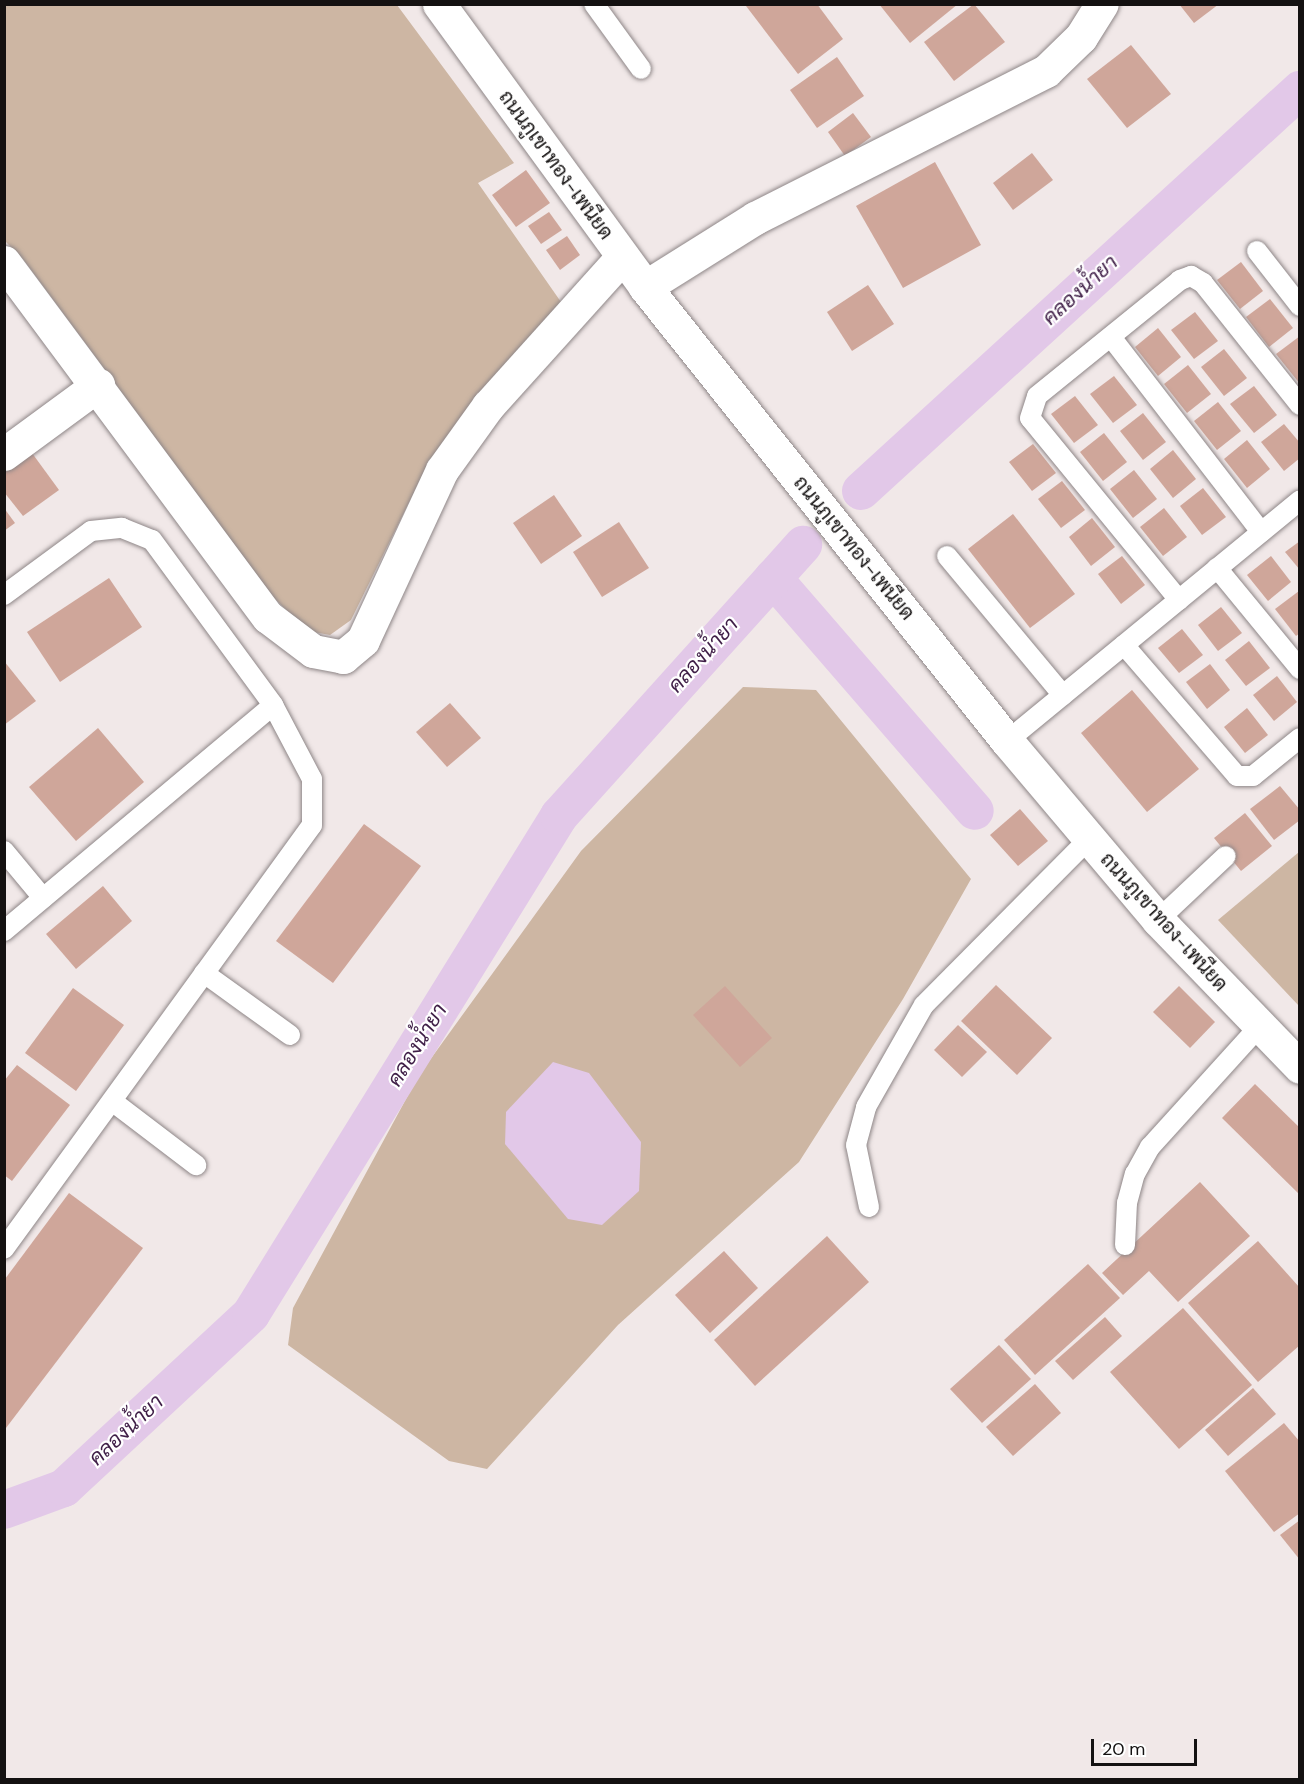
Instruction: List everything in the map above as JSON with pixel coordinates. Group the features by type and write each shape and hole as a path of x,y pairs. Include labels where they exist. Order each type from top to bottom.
{"street":[{"path":"645,287 755,218 1046,71 1081,38 1102,4"},
{"name":"ถนนภูเขาทอง-เพนียด","path":"442,6 645,287 1007,741 1158,920 1299,1067"},
{"path":"4,262 98,385 268,617 313,651 343,657 363,640 442,470 489,406 622,256"},
{"path":"4,454 98,385"}],"lane":[{"path":"594,4 642,69"},
{"path":"1257,251 1299,306"},
{"path":"1179,600 1030,418 1037,396 1191,276 1203,283 1299,405"},
{"path":"1111,337 1261,532"},
{"path":"1007,741 1299,500"},
{"path":"4,595 91,531 122,528 153,540 273,705 312,779 312,825 4,1249"},
{"path":"947,556 1063,695"},
{"path":"1217,568 1299,669"},
{"path":"1124,645 1237,776 1253,776 1299,738"},
{"path":"4,931 273,705"},
{"path":"869,1207 856,1145 866,1107 924,1005 1090,838"},
{"path":"4,852 43,898"},
{"path":"1158,920 1226,856"},
{"path":"204,973 291,1035"},
{"path":"1125,1245 1127,1203 1135,1174 1150,1147 1259,1027"},
{"path":"112,1101 196,1165"}],"shaded area":[{"path":"4,5 397,5 514,163 478,183 561,302 427,466 351,620 330,635 308,631 274,598 23,259 5,241"},
{"path":"743,687 816,690 971,879 903,999 799,1162 618,1325 487,1469 449,1461 288,1345 293,1308 419,1075 581,851"},
{"path":"1299,852 1299,1006 1218,920"},
{"path":"553,1062 589,1073 641,1142 639,1191 602,1225 568,1219 505,1144 506,1112"}],"building":[{"path":"817,4 843,39 798,74 746,6"},
{"path":"879,4 958,4 910,43"},
{"path":"974,4 1005,42 954,81 924,42"},
{"path":"1179,4 1219,4 1194,23"},
{"path":"1131,45 1171,94 1127,128 1087,79"},
{"path":"837,57 864,96 817,128 790,90"},
{"path":"853,113 871,137 845,156 828,132"},
{"path":"1032,153 1053,180 1013,210 993,183"},
{"path":"935,162 981,245 903,288 856,206"},
{"path":"526,170 550,203 516,227 492,195"},
{"path":"549,212 562,230 541,244 528,226"},
{"path":"567,236 580,255 560,270 546,250"},
{"path":"1241,262 1263,291 1240,309 1217,280"},
{"path":"868,285 894,324 852,351 827,312"},
{"path":"1270,299 1293,328 1269,347 1246,317"},
{"path":"1195,312 1218,341 1194,359 1171,330"},
{"path":"1158,328 1181,357 1158,376 1135,347"},
{"path":"1300,336 1300,384 1276,354"},
{"path":"1224,349 1247,378 1224,396 1201,367"},
{"path":"1188,365 1211,394 1187,413 1164,384"},
{"path":"1114,376 1137,405 1113,423 1090,394"},
{"path":"1254,386 1277,415 1254,433 1230,404"},
{"path":"1075,396 1098,425 1074,443 1051,414"},
{"path":"1218,402 1241,431 1217,450 1194,421"},
{"path":"1143,413 1166,442 1143,460 1120,431"},
{"path":"1284,424 1300,443 1300,458 1284,471 1261,442"},
{"path":"1104,433 1127,462 1103,481 1080,452"},
{"path":"1247,440 1270,469 1247,488 1224,459"},
{"path":"1033,444 1056,473 1032,491 1009,462"},
{"path":"1173,450 1196,479 1173,498 1150,469"},
{"path":"32,453 59,490 23,516 4,492 4,473"},
{"path":"1134,470 1157,499 1133,518 1110,489"},
{"path":"1062,481 1085,510 1061,528 1038,499"},
{"path":"1203,488 1226,517 1202,535 1180,506"},
{"path":"554,495 582,536 541,564 513,523"},
{"path":"4,508 15,523 4,531"},
{"path":"1164,508 1187,537 1163,556 1140,527"},
{"path":"1013,514 1075,594 1030,628 968,549"},
{"path":"1092,518 1115,547 1091,566 1069,537"},
{"path":"619,522 649,568 602,597 573,552"},
{"path":"1300,541 1300,570 1285,552"},
{"path":"1122,556 1145,585 1121,604 1098,574"},
{"path":"1271,556 1291,582 1268,601 1247,575"},
{"path":"109,578 142,627 60,682 27,632"},
{"path":"1299,591 1300,633 1296,636 1275,609"},
{"path":"1221,607 1242,633 1218,651 1198,625"},
{"path":"1182,629 1203,655 1179,673 1158,648"},
{"path":"1249,641 1270,668 1246,686 1225,660"},
{"path":"4,661 36,701 4,725"},
{"path":"1210,664 1230,690 1207,709 1186,682"},
{"path":"1277,676 1297,702 1274,721 1253,695"},
{"path":"1132,690 1199,769 1147,812 1081,733"},
{"path":"450,703 481,738 447,767 416,732"},
{"path":"1247,708 1268,735 1245,753 1224,727"},
{"path":"98,728 144,782 76,841 29,787"},
{"path":"1280,786 1300,810 1300,820 1274,840 1250,809"},
{"path":"1020,809 1048,841 1018,866 990,835"},
{"path":"1245,813 1272,846 1241,871 1214,838"},
{"path":"364,824 421,866 333,983 276,941"},
{"path":"103,886 132,921 76,969 46,934"},
{"path":"996,985 1052,1038 1017,1075 961,1021"},
{"path":"725,986 772,1038 740,1067 693,1015"},
{"path":"1179,986 1215,1022 1190,1048 1153,1012"},
{"path":"73,988 124,1025 76,1091 25,1053"},
{"path":"958,1025 987,1052 962,1077 934,1050"},
{"path":"17,1065 70,1105 12,1181 4,1175 4,1081"},
{"path":"1255,1084 1300,1128 1300,1195 1222,1118"},
{"path":"1200,1182 1250,1236 1178,1302 1149,1271 1123,1295 1102,1273"},
{"path":"69,1193 143,1248 6,1428 5,1279"},
{"path":"827,1236 869,1282 755,1386 714,1340"},
{"path":"1258,1241 1300,1288 1300,1345 1258,1382 1188,1303"},
{"path":"724,1251 758,1288 710,1333 675,1295"},
{"path":"1088,1264 1120,1298 1035,1375 1004,1340"},
{"path":"1183,1308 1252,1385 1179,1449 1110,1372"},
{"path":"1105,1317 1122,1336 1073,1380 1055,1361"},
{"path":"999,1345 1031,1379 982,1423 950,1389"},
{"path":"1035,1384 1061,1413 1013,1456 986,1427"},
{"path":"1253,1388 1276,1414 1228,1456 1205,1430"},
{"path":"1284,1423 1300,1442 1300,1513 1274,1532 1225,1471"},
{"path":"1300,1520 1300,1560 1280,1535"}],"waterway":[{"name":"คลองน้ำยา","path":"861,491 1300,90"},
{"name":"คลองน้ำยา","path":"4,1510 64,1488 251,1314 559,816 803,545"},
{"path":"773,578 975,811"}]}
